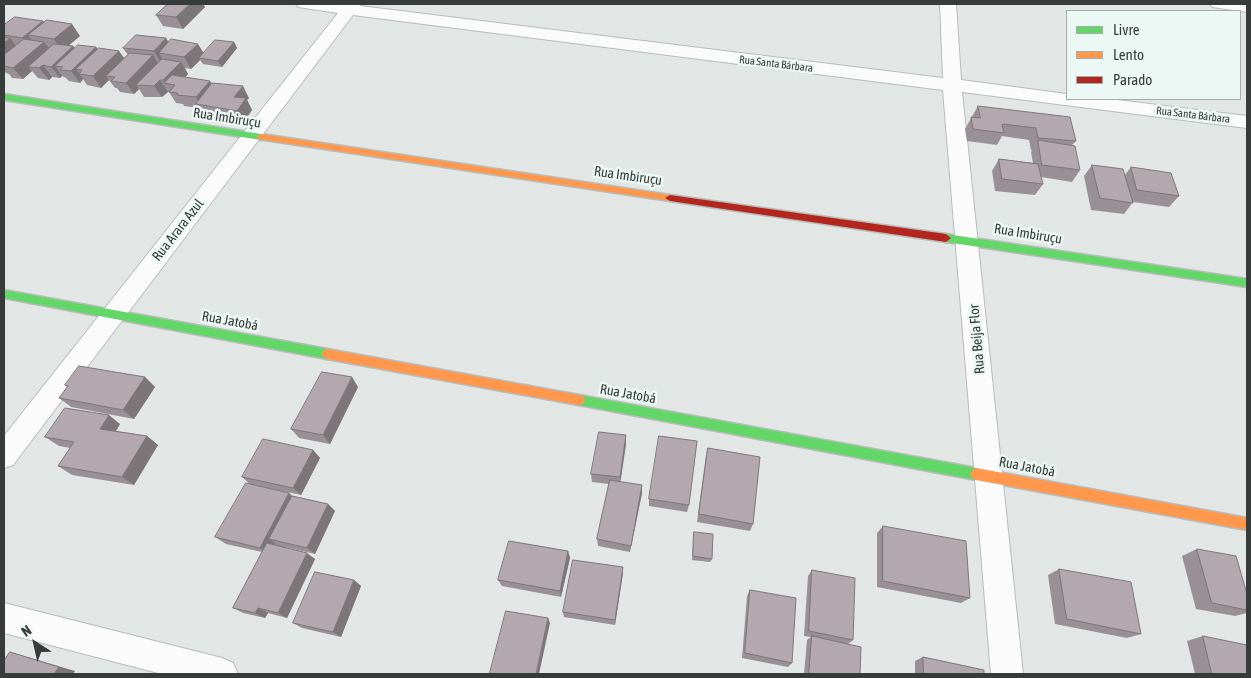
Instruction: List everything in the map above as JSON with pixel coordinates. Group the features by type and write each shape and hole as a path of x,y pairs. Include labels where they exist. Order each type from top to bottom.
{"street":[{"name":"Rua Santa Bárbara","path":"304,4 351,6 1066,100"},
{"name":"Rua Beija Flor","path":"948,4 952,86 968,240 1007,674"},
{"path":"1218,4 1247,7"},
{"name":"Rua Arara Azul","path":"4,456 351,6"},
{"name":"Rua Imbiruçu","path":"4,97 250,137 968,240 1247,283"},
{"name":"Rua Santa Bárbara","path":"1067,100 1247,122"},
{"name":"Rua Jatobá","path":"4,294 1247,524"},
{"path":"4,618 222,674"}],"building":[{"path":"168,4 190,4 176,17 156,15"},
{"path":"15,17 43,21 22,38 4,35 4,25"},
{"path":"47,20 72,24 54,39 28,35"},
{"path":"136,35 166,38 154,51 123,48"},
{"path":"24,39 44,42 13,68 4,66 4,55"},
{"path":"171,39 198,44 184,57 159,53"},
{"path":"215,40 234,42 218,61 199,58"},
{"path":"54,44 73,46 51,67 43,65 39,68 28,67"},
{"path":"78,45 96,47 71,71 60,70 63,67 55,66"},
{"path":"99,48 119,51 93,76 79,74 82,70 76,69"},
{"path":"130,53 153,55 126,83 111,81 115,77 106,76"},
{"path":"162,59 181,62 154,86 136,85"},
{"path":"172,75 210,81 196,97 177,95 178,93 169,92 175,85 164,83"},
{"path":"212,83 243,86 234,97 246,98 237,111 196,104"},
{"path":"978,106 1070,117 1076,141 1038,138 1036,128 1002,124 1004,133 973,129 971,117 980,118"},
{"path":"1038,140 1075,146 1080,170 1042,165"},
{"path":"999,159 1038,164 1043,184 1002,179"},
{"path":"1092,165 1123,169 1133,203 1100,198"},
{"path":"1131,167 1171,173 1179,196 1137,190"},
{"path":"79,366 145,377 123,410 59,398 68,386 65,385"},
{"path":"322,372 352,377 323,435 291,429"},
{"path":"65,408 109,415 100,429 147,436 122,477 58,466 74,442 45,437"},
{"path":"599,432 626,435 620,477 591,474"},
{"path":"659,436 697,441 689,505 649,499"},
{"path":"263,439 313,450 293,488 242,477"},
{"path":"708,448 760,457 753,524 699,514"},
{"path":"610,480 642,485 631,546 597,539"},
{"path":"246,483 289,493 260,548 215,537"},
{"path":"292,496 328,504 307,548 269,539"},
{"path":"883,526 966,541 970,598 883,581"},
{"path":"694,532 713,534 712,559 693,556"},
{"path":"509,541 568,551 560,591 498,580"},
{"path":"267,543 307,553 278,613 258,608 255,613 233,608"},
{"path":"1197,549 1236,556 1247,594 1247,610 1212,603"},
{"path":"573,560 623,567 615,620 563,612"},
{"path":"1059,569 1131,582 1141,634 1067,619"},
{"path":"812,570 855,578 853,640 809,631"},
{"path":"315,572 354,580 333,632 293,623"},
{"path":"750,590 796,598 792,663 745,653"},
{"path":"506,611 548,618 536,674 490,673"},
{"path":"812,636 861,647 860,674 809,674"},
{"path":"1203,636 1247,645 1247,674 1212,674"},
{"path":"10,652 59,667 54,674 4,674 4,661"},
{"path":"923,657 984,670 984,674 924,674"}],"traffic: fast":[{"path":"4,97 261,137"},
{"path":"946,238 1247,283"},
{"path":"4,294 327,354"},
{"path":"579,400 976,474"}],"traffic: slow":[{"path":"261,137 670,198"},
{"path":"327,354 579,400"},
{"path":"976,474 1247,524"}],"traffic: jam":[{"path":"670,198 946,238"}]}
